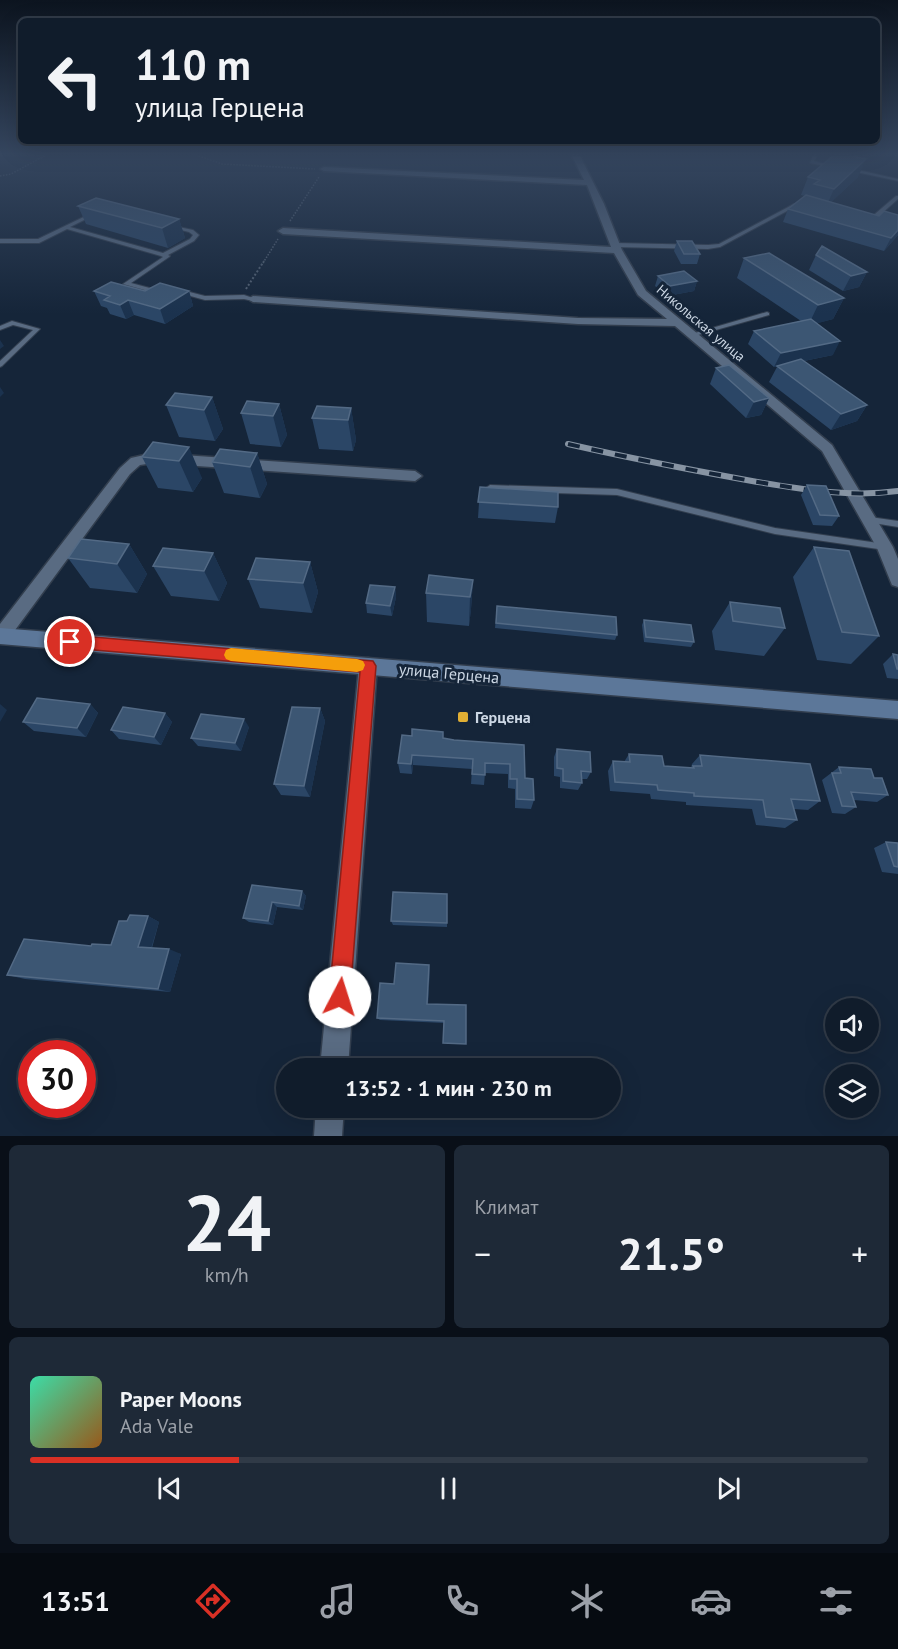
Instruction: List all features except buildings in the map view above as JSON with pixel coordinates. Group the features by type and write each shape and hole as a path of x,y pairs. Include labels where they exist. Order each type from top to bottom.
{"main road":[{"name":"улица Герцена","path":"0,636 898,710"}],"street":[{"name":"Никольская улица","path":"599,207 616,247 642,293 827,448 885,547 898,580"},
{"path":"283,231 616,247"},
{"path":"253,300 578,321 676,323"},
{"path":"0,636 125,471 136,461 153,458 416,476"},
{"path":"335,1058 368,666"},
{"path":"328,1136 329,1118"}],"lane":[{"path":"616,247 720,245 793,207"},
{"path":"859,219 869,222 886,207"},
{"path":"0,241 39,241 94,213 102,212"},
{"path":"163,255 192,240 196,235 192,231 169,225"},
{"path":"66,227 167,256 126,284 155,293 164,291"},
{"path":"172,290 205,298 244,297 253,300"},
{"path":"690,335 767,314"},
{"path":"0,328 12,323 37,329 0,365"},
{"path":"490,488 617,492 775,531 885,547"},
{"path":"870,520 898,524"}],"railway":[{"path":"568,444 706,473 807,490 861,494 898,491"}],"slow traffic":[{"path":"231,655 357,665"}],"place":[{"name":"Герцена","path":"463,717"}],"route":[{"path":"70,642 368,666 340,997"}]}
